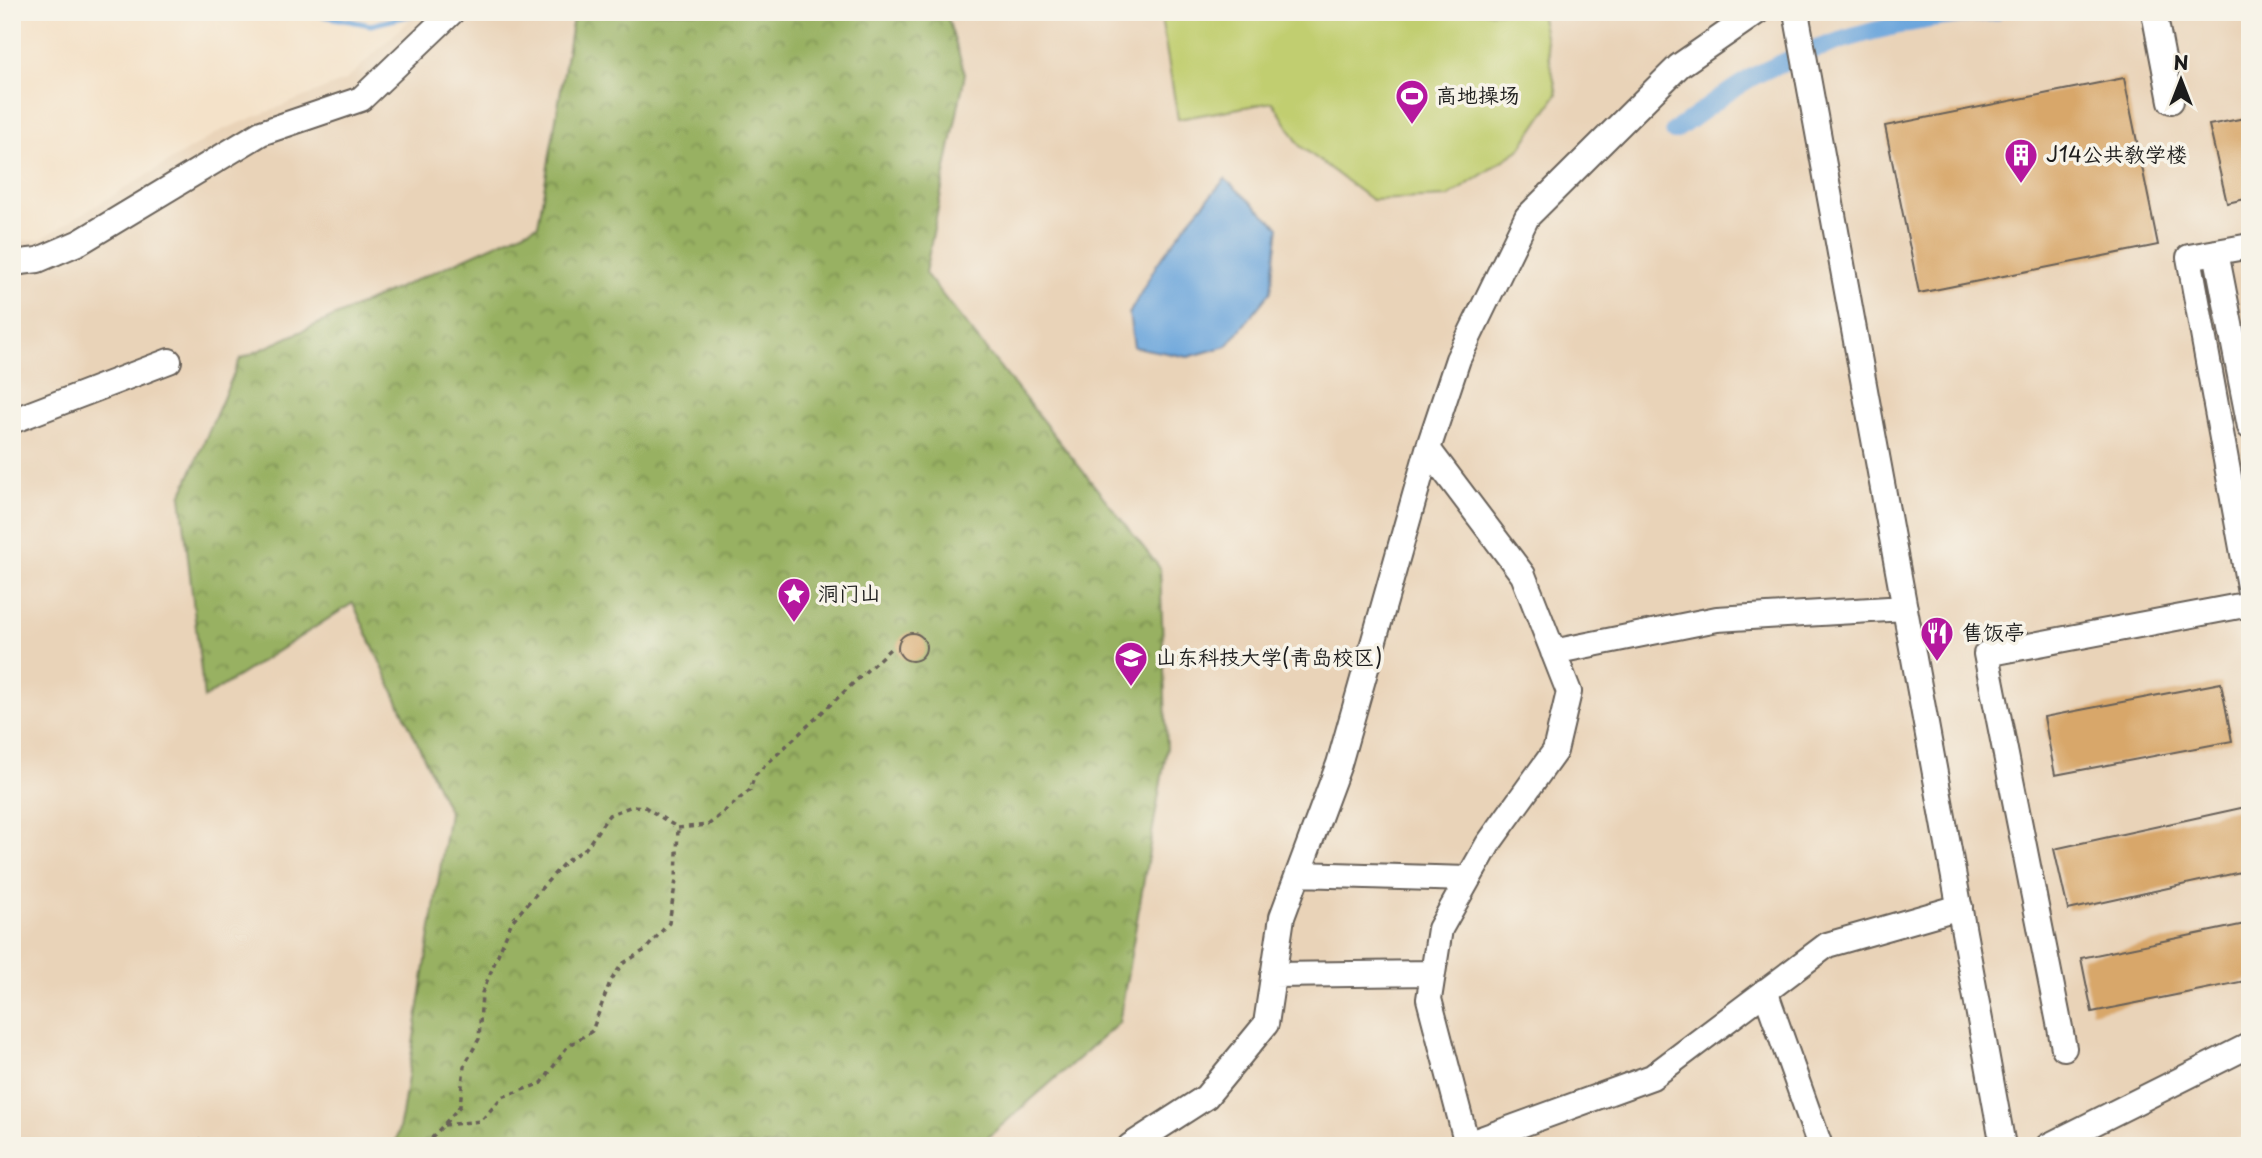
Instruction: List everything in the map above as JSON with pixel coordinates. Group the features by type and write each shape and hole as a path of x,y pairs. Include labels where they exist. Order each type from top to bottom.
{"lane":[{"path":"12,263 38,260 80,243 261,132 361,99 452,12"},
{"path":"1130,1146 1206,1097 1266,1024 1282,918 1339,764 1428,449 1458,359 1527,217 1679,65 1757,12"},
{"path":"1796,12 2003,1146"},
{"path":"2154,12 2171,102"},
{"path":"2250,246 2189,257 2250,592"},
{"path":"2216,252 2250,427"},
{"path":"12,421 169,361"},
{"path":"1428,449 1523,575 1569,692 1555,751 1488,844 1440,929 1429,999 1464,1145 1502,1139 1652,1077 1827,945 1960,907"},
{"path":"2064,1048 1986,654 2250,604"},
{"path":"1553,652 1717,619 1905,608"},
{"path":"1298,874 1468,879"},
{"path":"1273,975 1433,973"},
{"path":"1765,991 1820,1146"},
{"path":"2048,1146 2250,1045"}],"path":[{"path":"425,1146 460,1106 464,1066 479,1039 482,993 512,921 565,862 586,848 609,815 632,806 645,807 678,828 708,825 750,790 755,775 890,649"},
{"path":"444,1125 481,1121 502,1097 542,1083 566,1047 596,1027 610,982 622,964 645,950 669,923 676,880 678,828"},
{"path":"188,1146 198,1140 246,1146"}],"shaded area":[{"name":"山东科技大学(青岛校区)","path":"418,12 2250,12 2250,1133 2224,1146 12,1146 12,242 41,239 220,131 346,80"}],"green space":[{"path":"574,12 946,12 965,74 925,273 1160,568 1167,748 1119,1023 978,1146 395,1146 449,812 353,603 204,698 181,496 240,359 538,225"},
{"name":"高地操场","path":"1160,12 1540,12 1557,94 1519,150 1448,197 1372,200 1300,146 1273,102 1178,119"}],"water":[{"path":"1225,179 1279,227 1271,291 1227,346 1188,357 1134,347 1129,314 1157,264"}],"building":[{"name":"J14公共教学楼","path":"2124,78 2158,245 1919,293 1885,126"},
{"name":"J14公共教学楼","path":"2250,117 2250,198 2227,203 2209,125"},
{"path":"912,633 922,637 926,647 922,657 912,661 902,657 898,647 902,637"},
{"path":"2221,683 2232,741 2055,775 2044,717"},
{"path":"2250,806 2250,870 2068,910 2054,849"},
{"path":"2250,923 2250,980 2092,1012 2081,958"}],"waterway":[{"path":"303,12 371,25 424,12"},
{"path":"1674,131 1747,80 1815,49 1903,24 1995,12"}],"place":[{"name":"高地操场","path":"1412,126"},
{"name":"J14公共教学楼","path":"2021,185"},
{"name":"洞门山","path":"794,624"},
{"name":"售饭亭","path":"1937,663"},
{"name":"山东科技大学(青岛校区)","path":"1131,688"}]}
